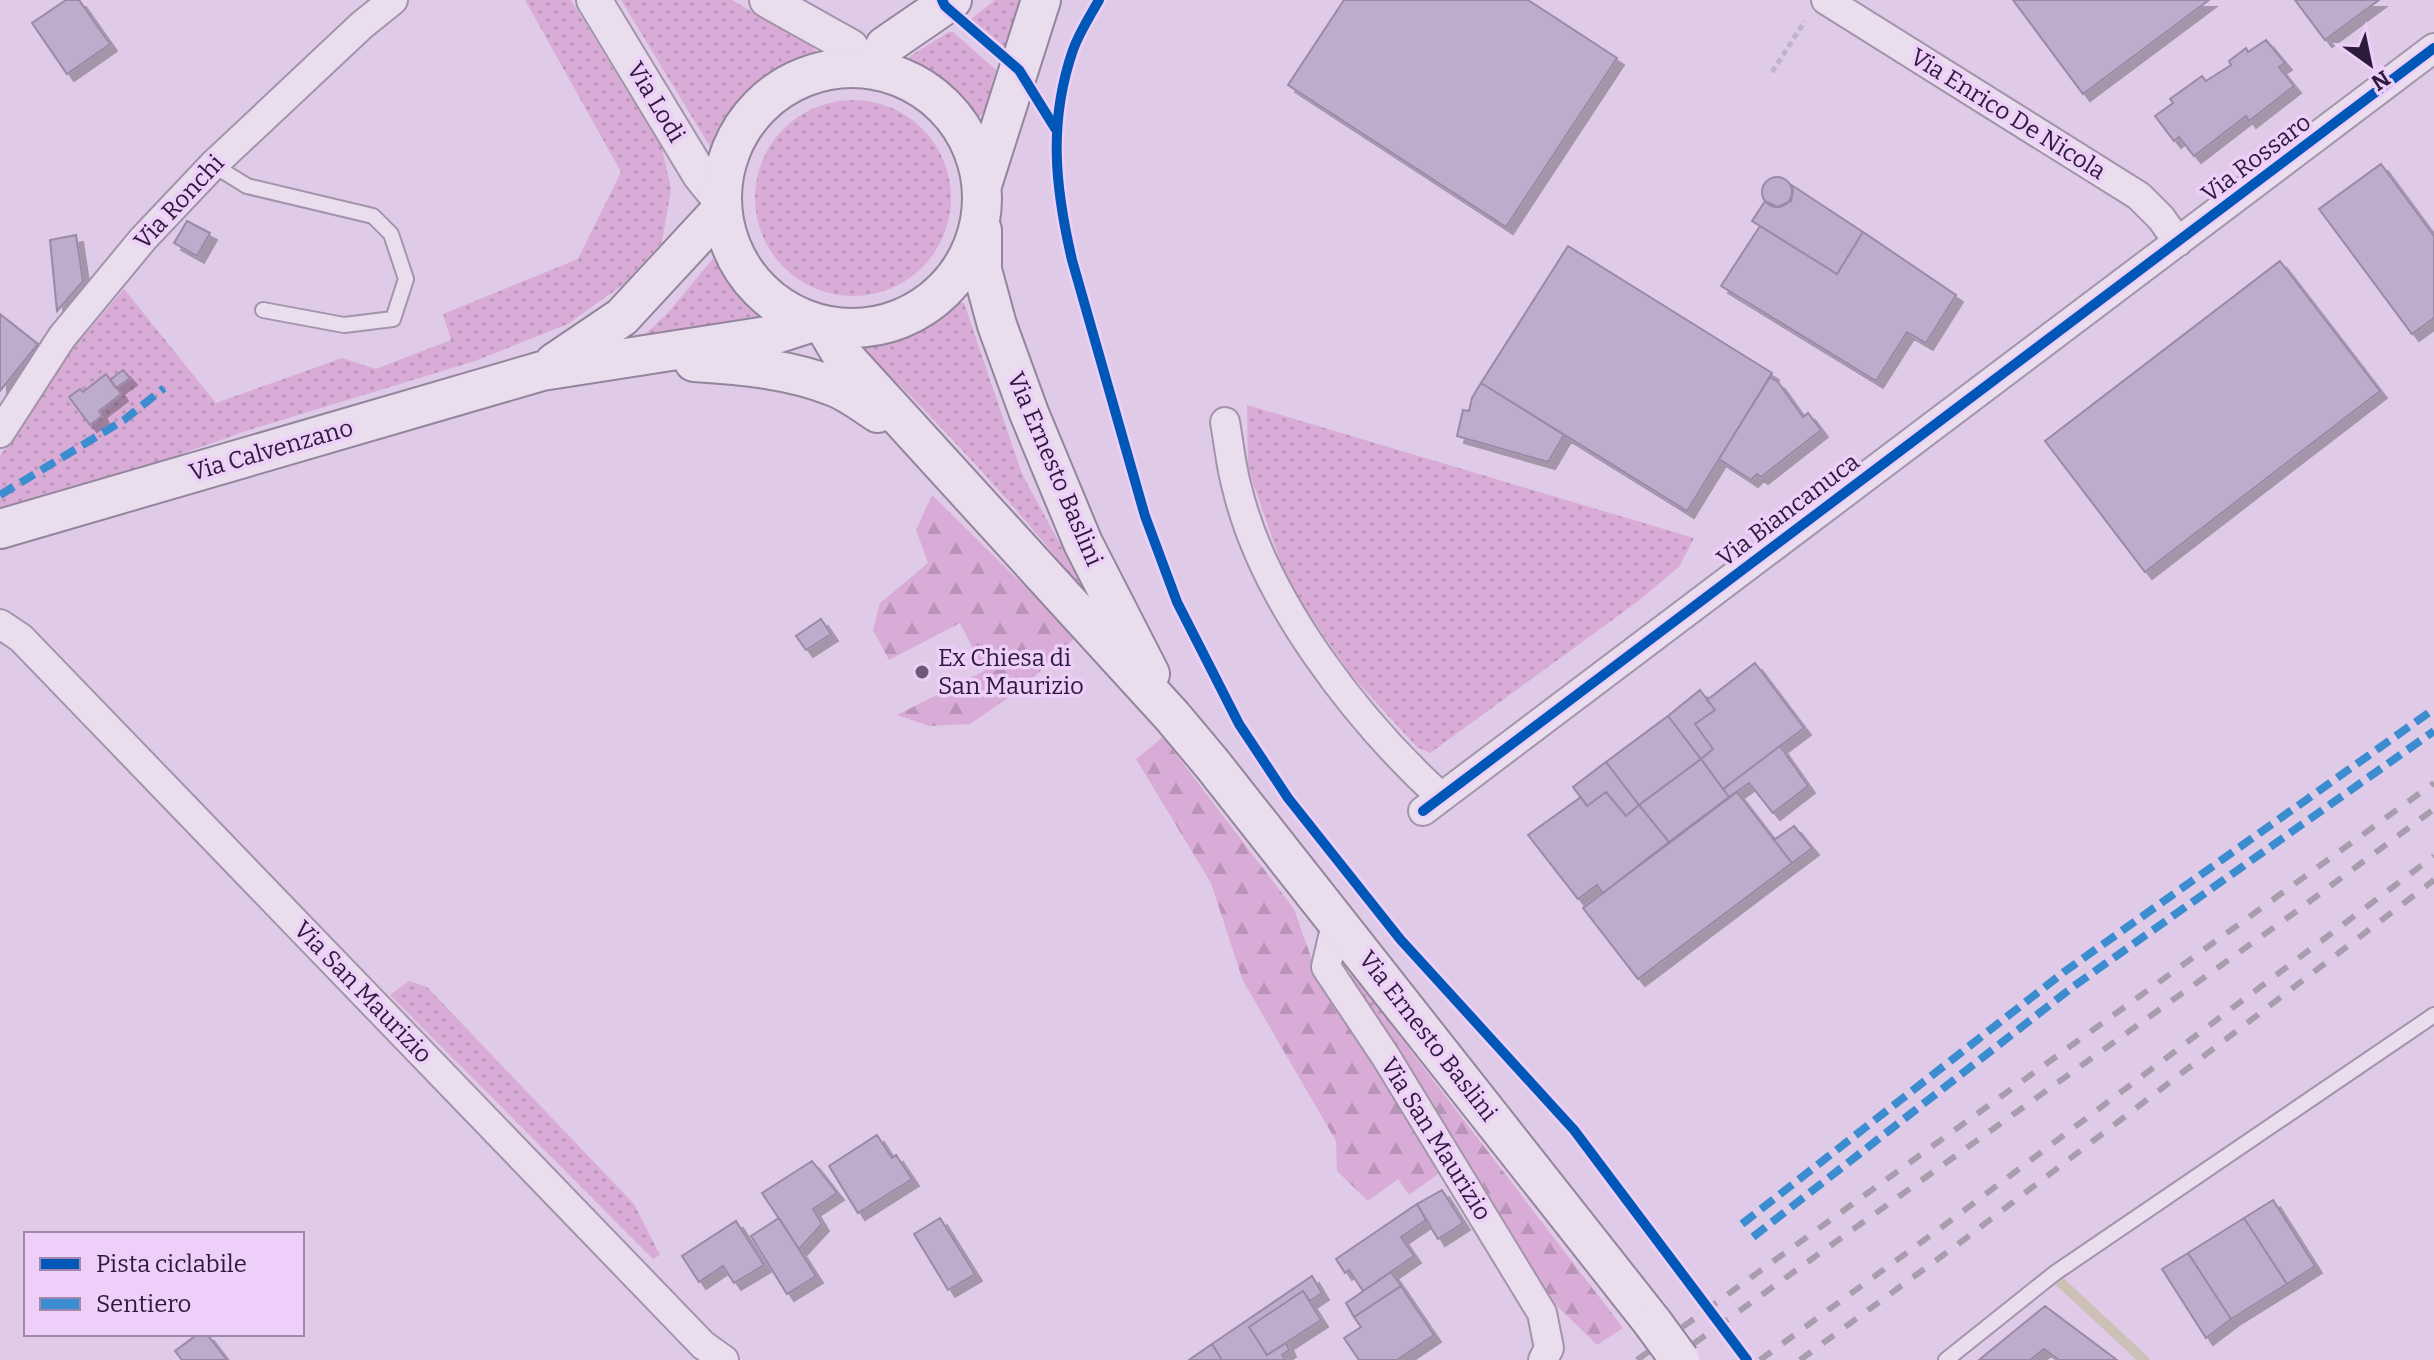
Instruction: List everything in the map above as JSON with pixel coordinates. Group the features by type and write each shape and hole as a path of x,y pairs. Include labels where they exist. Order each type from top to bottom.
{"main road":[{"path":"870,69 885,46 952,0"},
{"path":"982,197 971,145 949,110 917,85 870,69 822,71 770,97 743,127 734,144 723,182 722,205 728,239 742,267 761,291 785,309 818,323 846,327 878,324 910,314 929,302 960,271 978,231 982,197 1041,0"},
{"name":"Via Ernesto Baslini","path":"982,197 982,270 997,325 1029,413 1083,543 1172,716"},
{"name":"Via Calvenzano","path":"542,371 622,317 722,205"},
{"name":"Via Calvenzano","path":"0,529 542,371 773,335 818,323"},
{"name":"Via Ernesto Baslini","path":"818,323 914,436 1172,716 1337,920 1680,1360"},
{"path":"615,358 736,364 791,373 838,388 914,436"}],"street":[{"name":"Via Ronchi","path":"0,433 62,337 143,239 213,165 350,35 393,0"},
{"name":"Via Lodi","path":"594,0 700,175 722,205"},
{"path":"767,0 851,47 870,69"},
{"name":"Via Enrico De Nicola","path":"1818,6 2139,196 2161,218 2178,242"},
{"name":"Via Rossaro","path":"2178,242 2434,48"},
{"name":"Via Biancanuca","path":"1225,422 1237,489 1257,550 1291,613 1341,689 1407,766 1432,804 2178,242"},
{"name":"Via San Maurizio","path":"0,624 21,638 703,1345 724,1360"},
{"name":"Via San Maurizio","path":"1337,920 1326,967 1386,1057 1542,1313 1549,1348 1543,1360"}],"lane":[{"path":"213,165 247,186 373,216 391,234 406,279 393,319 344,325 263,310"},
{"path":"1946,1360 2055,1273 2434,1015"}],"path":[{"path":"1772,72 1818,6"}],"green space":[{"path":"525,0 571,0 662,148 671,189 662,242 624,284 568,324 475,361 246,431 0,516 0,456 72,349 124,289 216,403 342,358 376,369 451,340 443,314 578,259 621,172"},
{"path":"621,0 732,0 812,47 816,55 786,69 753,92 738,108 712,150"},
{"path":"995,0 1024,0 1007,49 971,19"},
{"path":"953,32 996,70 984,113 975,118 951,89 909,61 910,56"},
{"path":"853,100 891,107 922,129 944,160 951,198 944,236 922,267 891,289 853,296 815,289 784,267 762,236 755,198 762,160 784,129 815,107"},
{"path":"715,256 750,304 770,324 643,339 643,336 667,314"},
{"path":"957,301 964,303 1022,474 1096,601 1093,603 982,472 862,349 865,344 890,340 914,331 937,318"},
{"path":"1247,405 1694,538 1679,567 1637,602 1430,753 1417,747 1350,674 1287,581 1248,468"},
{"path":"932,495 1076,637 1021,689 970,724 929,726 897,715 984,671 960,623 889,660 873,630 880,603 928,563 916,530"},
{"path":"1163,737 1294,909 1317,974 1340,1008 1417,1059 1623,1328 1597,1345 1555,1304 1471,1173 1441,1172 1409,1195 1398,1179 1368,1201 1337,1171 1336,1141 1243,981 1211,883 1136,759"},
{"path":"1351,972 1417,1059 1384,1038 1351,983"},
{"path":"409,981 427,987 634,1204 660,1255 653,1259 390,995"}],"building":[{"path":"66,0 79,0 110,44 67,74 32,23"},
{"path":"1344,0 1528,0 1617,58 1506,227 1288,85"},
{"path":"2013,0 2209,0 2083,94"},
{"path":"2295,0 2379,0 2325,40"},
{"path":"2266,40 2285,63 2279,67 2294,86 2249,121 2246,116 2194,156 2179,137 2174,141 2155,116 2173,103 2170,99 2202,76 2206,81 2231,65 2229,61 2246,48 2248,52"},
{"path":"2381,164 2434,236 2434,318 2412,334 2319,209"},
{"path":"1777,177 1788,181 1792,192 1788,203 1777,207 1766,203 1762,192 1766,181"},
{"path":"1790,184 1863,232 1837,274 1752,221 1765,201 1778,207 1791,201 1793,190"},
{"path":"187,221 210,233 197,256 174,243"},
{"path":"1760,226 1837,274 1863,232 1956,295 1926,343 1907,332 1876,381 1721,286"},
{"path":"76,235 83,281 57,311 50,240"},
{"path":"1568,246 1772,373 1687,511 1481,383"},
{"path":"2280,261 2380,391 2145,572 2045,441"},
{"path":"0,314 38,344 0,391"},
{"path":"123,370 130,378 116,388 110,380"},
{"path":"106,374 121,394 99,411 102,416 90,425 69,397 80,389 83,392"},
{"path":"1770,377 1778,382 1803,417 1808,413 1821,430 1761,477 1757,474 1751,480 1719,459"},
{"path":"1481,383 1564,435 1548,462 1457,436 1463,410 1469,411"},
{"path":"821,619 831,634 806,650 796,636"},
{"path":"1755,663 1804,728 1723,789 1701,759 1713,749 1695,724 1715,710 1707,700"},
{"path":"1700,690 1715,710 1695,724 1713,749 1701,759 1668,716"},
{"path":"1668,716 1701,759 1639,805 1606,762"},
{"path":"1780,746 1808,786 1773,813 1749,783 1729,797 1723,789"},
{"path":"1701,759 1729,797 1669,842 1639,805"},
{"path":"1606,762 1639,805 1626,816 1606,792 1587,806 1573,787"},
{"path":"1606,792 1626,816 1639,805 1669,842 1603,893 1597,885 1578,899 1528,835 1581,797 1587,806"},
{"path":"1737,792 1792,863 1638,979 1583,908"},
{"path":"1794,826 1812,848 1792,863 1774,840"},
{"path":"877,1135 892,1158 896,1155 912,1179 858,1213 829,1166"},
{"path":"812,1161 837,1193 813,1209 822,1224 799,1249 762,1193"},
{"path":"1442,1190 1463,1223 1438,1239 1417,1204"},
{"path":"2273,1200 2315,1266 2287,1284 2244,1218"},
{"path":"1417,1204 1426,1220 1401,1237 1414,1256 1363,1291 1349,1270 1345,1273 1336,1259"},
{"path":"779,1218 816,1276 787,1294 751,1236"},
{"path":"940,1218 975,1274 948,1290 914,1234"},
{"path":"2244,1218 2287,1284 2231,1319 2188,1253"},
{"path":"736,1221 764,1265 734,1283 723,1266 699,1282 682,1256"},
{"path":"2188,1253 2231,1319 2206,1338 2162,1269"},
{"path":"1391,1272 1401,1286 1354,1317 1346,1303"},
{"path":"1312,1276 1322,1293 1310,1301 1303,1291 1249,1327 1267,1355 1286,1343 1289,1350 1282,1355 1285,1360 1222,1360 1212,1344"},
{"path":"1401,1286 1434,1335 1397,1360 1359,1360 1344,1338 1361,1327 1354,1317"},
{"path":"1303,1291 1321,1320 1267,1355 1249,1327"},
{"path":"2045,1306 2117,1360 2059,1360 2044,1349 2030,1360 1979,1360"},
{"path":"195,1336 209,1336 227,1360 182,1360 175,1351"},
{"path":"1212,1344 1222,1360 1189,1360"}],"waterway":[{"path":"2057,1279 2144,1360"}],"railway":[{"path":"1637,1360 2434,783"},
{"path":"1671,1360 2434,809"},
{"path":"1760,1360 1942,1227 2434,856"},
{"path":"1800,1360 1957,1245 2434,880"}],"marked path":[{"path":"0,495 124,420 164,388"},
{"path":"1742,1224 2064,972 2434,709"},
{"path":"1753,1237 2074,986 2434,731"}],"cycle path":[{"path":"942,0 945,6 1019,70 1055,128"},
{"path":"1099,0 1073,50 1060,103 1057,155 1061,207 1072,260 1145,516 1177,602 1239,724 1288,798 1400,939 1574,1130 1747,1360"},
{"path":"1423,811 2434,48"}],"place":[{"name":"Ex Chiesa di San Maurizio","path":"922,672"}]}
